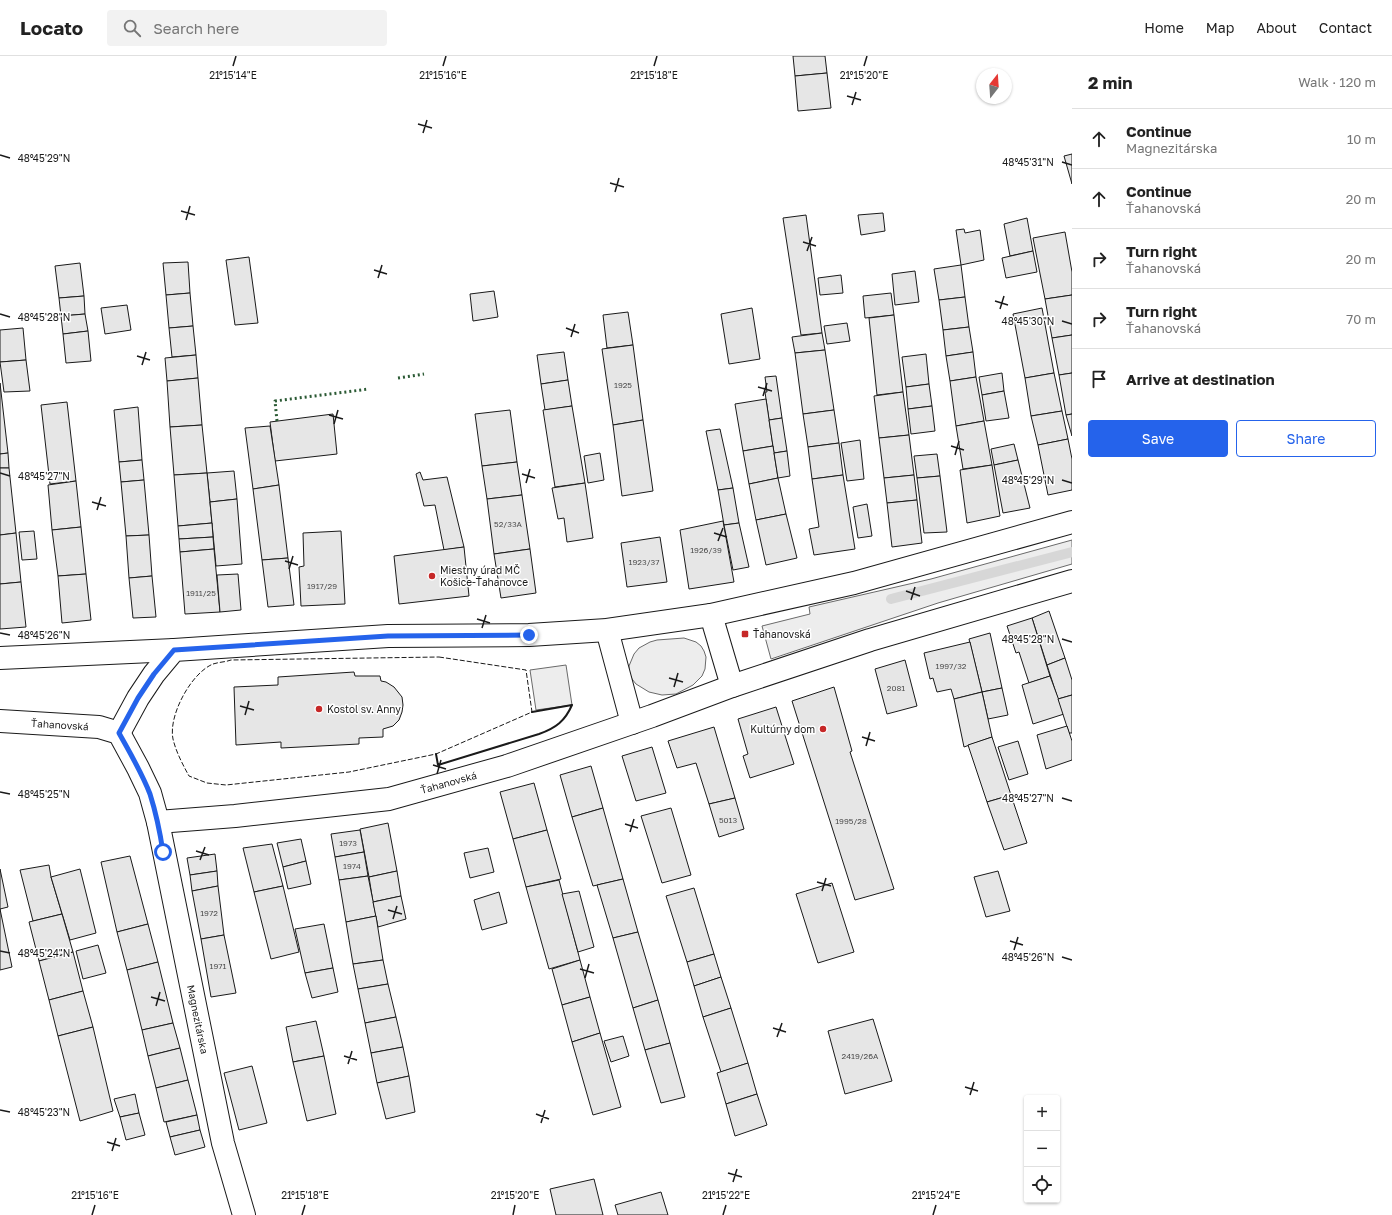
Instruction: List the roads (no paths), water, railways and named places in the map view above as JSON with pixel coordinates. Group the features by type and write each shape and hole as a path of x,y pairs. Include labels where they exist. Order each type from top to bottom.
{"street":[{"path":"0,658 174,650 388,636 529,635 607,630 711,615 854,583 1072,522"},
{"name":"Ťahanovská","path":"158,822 235,816 389,798 507,766 632,723 732,686 870,640 1072,581"},
{"path":"711,615 732,686"},
{"path":"607,630 632,723"},
{"path":"158,822 150,793 119,733 138,698 154,674 174,650"},
{"name":"Ťahanovská","path":"0,721 99,727 119,733"},
{"name":"Magnezitárska","path":"158,822 223,1143 244,1215"}],"waterway":[{"path":"891,599 1072,552"}],"place":[{"name":"Miestny úrad MČ Košice-Ťahanovce","path":"432,576"},
{"name":"Ťahanovská","path":"745,634"},
{"name":"Kostol sv. Anny","path":"319,709"},
{"name":"Kultúrny dom","path":"823,729"}]}
